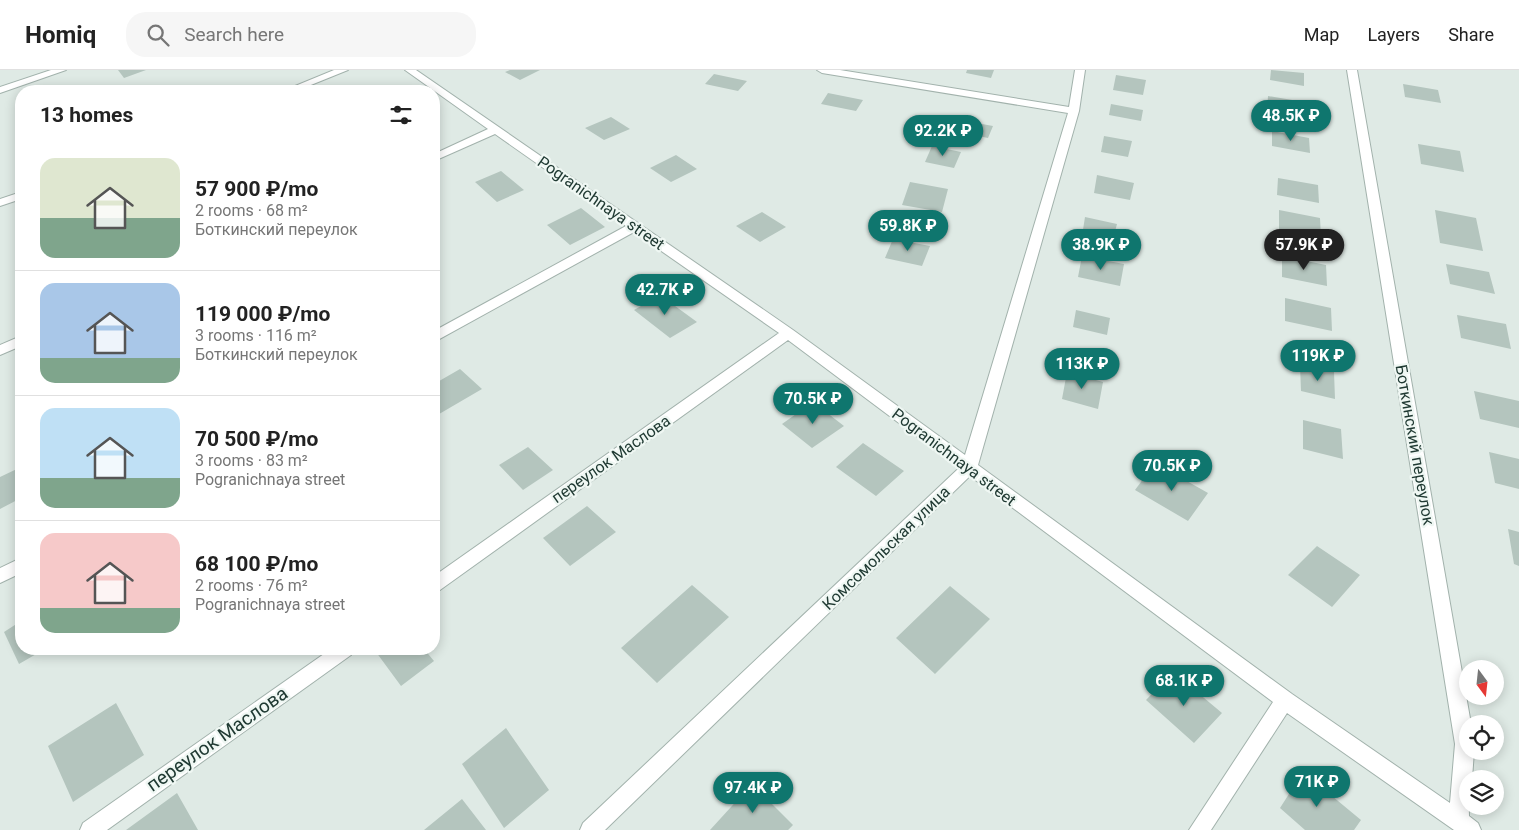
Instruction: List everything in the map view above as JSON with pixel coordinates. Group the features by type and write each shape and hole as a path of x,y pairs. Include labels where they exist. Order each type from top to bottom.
{"street":[{"path":"15,85 61,70"},
{"path":"304,85 343,70"},
{"name":"Pogranichnaya street","path":"410,70 431,85"},
{"path":"822,70 1074,111"},
{"name":"Комсомольская улица","path":"590,830 969,468 1074,111 1080,70"},
{"name":"Боткинский переулок","path":"1352,70 1465,744 1458,821"},
{"path":"0,90 15,85"},
{"name":"Pogranichnaya street","path":"440,91 788,333 1285,700 1471,830"},
{"path":"440,155 495,130"},
{"path":"0,203 15,197"},
{"path":"440,334 636,226"},
{"name":"переулок Маслова","path":"440,582 788,333"},
{"path":"0,350 15,344"},
{"path":"0,576 15,568"},
{"name":"переулок Маслова","path":"90,830 337,655"},
{"path":"1199,830 1285,700"}],"building":[{"path":"118,70 146,70 124,78"},
{"path":"510,70 540,70 520,80 505,72"},
{"path":"967,70 994,70 991,78 966,73"},
{"path":"1271,70 1304,73 1304,86 1270,80"},
{"path":"714,74 747,81 738,91 705,84"},
{"path":"1116,75 1146,80 1143,95 1113,90"},
{"path":"1403,84 1438,90 1441,103 1405,97"},
{"path":"828,93 863,100 856,111 821,104"},
{"path":"1268,96 1310,103 1310,119 1267,111"},
{"path":"1111,104 1143,110 1141,121 1109,115"},
{"path":"611,117 630,129 604,140 585,128"},
{"path":"955,119 993,126 988,138 950,130"},
{"path":"1272,131 1309,138 1310,153 1272,146"},
{"path":"1104,136 1132,141 1128,157 1101,152"},
{"path":"1418,144 1460,151 1464,172 1421,164"},
{"path":"932,146 961,152 954,168 925,162"},
{"path":"676,155 697,169 671,182 650,168"},
{"path":"501,171 524,190 497,202 475,182"},
{"path":"1097,175 1134,183 1130,200 1094,193"},
{"path":"1278,178 1318,185 1319,203 1277,195"},
{"path":"910,182 948,189 942,212 902,205"},
{"path":"581,208 605,227 570,245 547,225"},
{"path":"1279,210 1320,218 1321,237 1279,229"},
{"path":"1435,210 1476,218 1483,251 1440,243"},
{"path":"762,212 786,227 760,242 736,226"},
{"path":"1085,217 1117,224 1112,243 1082,236"},
{"path":"893,239 930,246 922,266 885,258"},
{"path":"1082,256 1124,264 1120,286 1078,277"},
{"path":"1282,256 1326,265 1327,286 1282,277"},
{"path":"1446,264 1489,272 1495,294 1450,284"},
{"path":"660,295 697,322 670,338 634,310"},
{"path":"1285,298 1331,308 1332,331 1285,321"},
{"path":"1076,310 1110,318 1107,335 1073,327"},
{"path":"1457,315 1506,324 1511,349 1461,338"},
{"path":"1300,365 1334,372 1335,399 1301,391"},
{"path":"460,369 482,389 440,414 440,381"},
{"path":"1067,372 1103,382 1098,409 1062,399"},
{"path":"1474,391 1519,401 1519,428 1480,419"},
{"path":"813,402 844,426 812,448 782,424"},
{"path":"1303,420 1341,429 1343,459 1303,449"},
{"path":"863,443 904,471 876,496 836,467"},
{"path":"528,447 553,470 523,490 499,465"},
{"path":"1489,452 1519,459 1519,489 1495,483"},
{"path":"1155,463 1208,493 1188,521 1135,490"},
{"path":"15,470 15,501 0,509 0,477"},
{"path":"587,506 616,532 570,566 543,538"},
{"path":"1508,529 1519,532 1519,566 1514,564"},
{"path":"1317,546 1360,575 1332,607 1288,575"},
{"path":"692,585 729,617 657,683 621,648"},
{"path":"950,586 990,619 935,674 896,638"},
{"path":"15,625 15,655 35,655 19,664 4,632"},
{"path":"378,655 429,655 434,661 401,686"},
{"path":"1173,672 1222,713 1194,743 1146,700"},
{"path":"116,703 144,755 73,802 48,746"},
{"path":"506,728 549,790 504,828 462,764"},
{"path":"1303,772 1361,820 1354,830 1305,830 1280,808"},
{"path":"752,784 793,825 788,830 710,830"},
{"path":"177,793 198,830 126,830"},
{"path":"462,799 486,830 424,830"}]}
